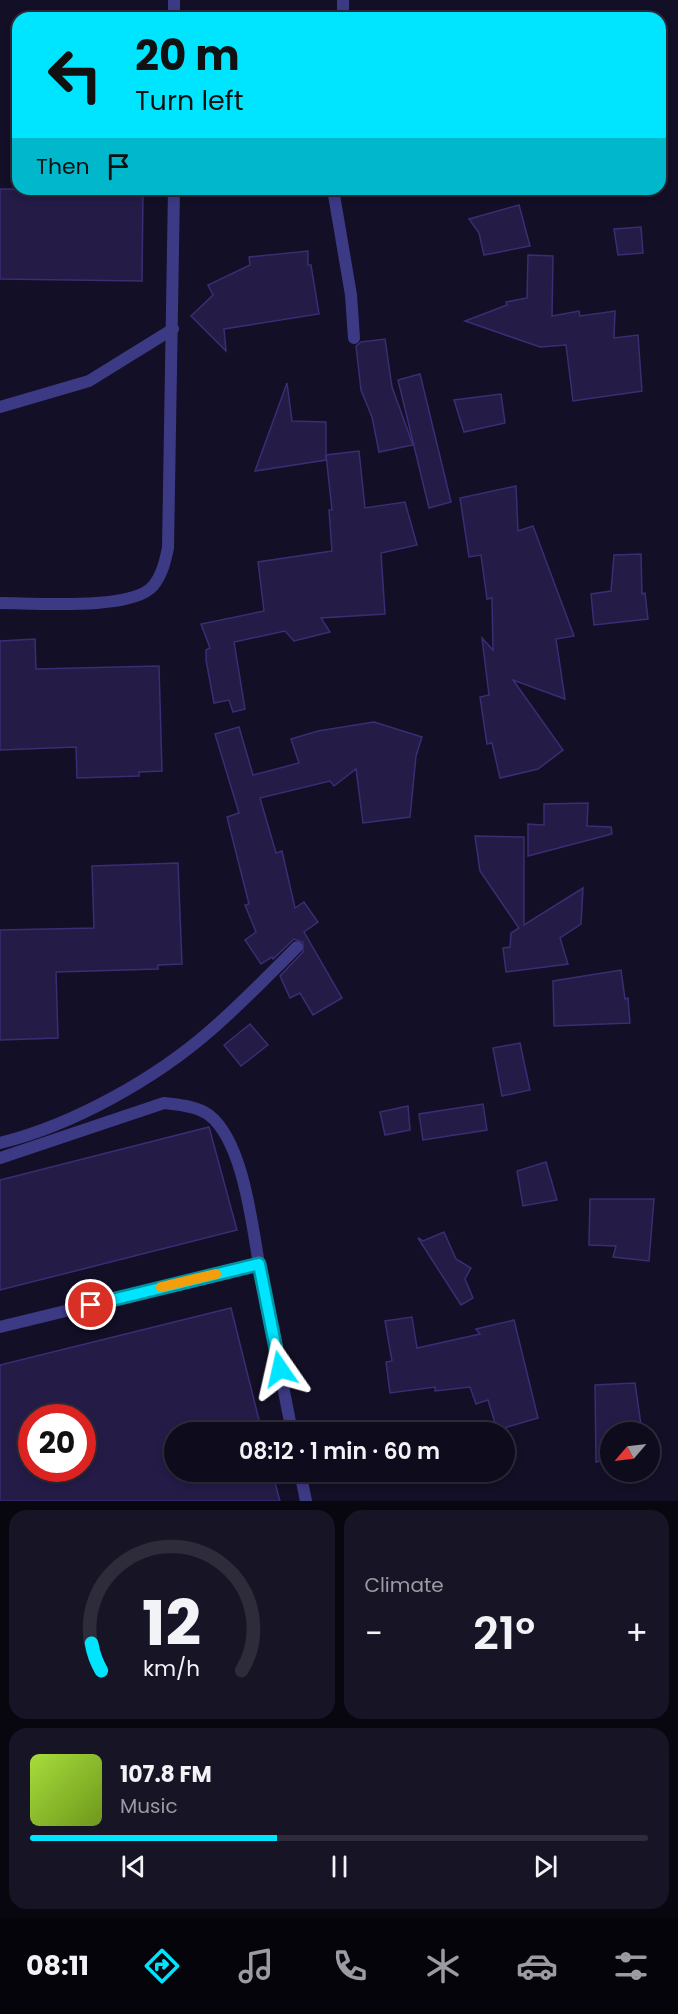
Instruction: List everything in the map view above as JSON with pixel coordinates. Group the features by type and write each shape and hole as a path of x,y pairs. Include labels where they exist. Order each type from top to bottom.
{"lane":[{"path":"0,603 96,604 137,597 152,587 163,569 168,548 174,195"},
{"path":"334,195 351,295 354,338"},
{"path":"0,407 89,381 173,328"},
{"path":"0,1143 29,1135 68,1118 171,1062 211,1030 297,947"},
{"path":"0,1158 165,1103 190,1107 210,1115 229,1141 244,1184 290,1422"},
{"path":"0,1327 259,1264"},
{"path":"302,1482 306,1501"}],"building":[{"path":"0,189 12,189 12,195 143,195 142,281 0,279"},
{"path":"519,205 530,246 484,255 479,233 469,219"},
{"path":"641,227 643,253 618,255 614,229"},
{"path":"308,251 308,265 311,265 319,314 224,329 226,351 191,316 213,295 208,285 250,265 249,257"},
{"path":"528,255 553,256 552,316 579,311 580,316 615,311 614,338 638,335 642,391 573,401 566,345 540,347 465,321 507,305 506,302 527,298"},
{"path":"385,339 392,387 413,445 379,452 372,417 361,390 356,346 361,342"},
{"path":"420,374 451,502 429,508 398,380"},
{"path":"287,383 292,421 326,422 326,460 255,471"},
{"path":"501,394 505,423 464,432 454,400"},
{"path":"359,451 365,508 405,502 417,545 381,553 385,614 321,618 330,632 294,641 285,631 234,642 245,709 233,712 229,700 214,703 206,660 206,650 210,648 201,624 264,611 258,562 332,551 329,510 332,510 326,455"},
{"path":"516,486 518,531 533,526 574,636 556,639 565,699 513,680 563,750 538,769 500,778 492,743 487,744 480,697 489,695 482,638 493,650 492,598 487,599 481,555 469,557 460,498"},
{"path":"641,554 642,594 645,593 648,619 594,625 591,594 611,591 614,555"},
{"path":"35,639 36,669 159,666 162,771 139,772 139,776 77,778 76,747 0,750 0,641"},
{"path":"374,722 422,737 416,756 410,817 363,823 356,769 334,786 330,781 260,798 276,853 282,851 295,908 304,902 318,922 304,932 342,998 313,1015 300,993 290,998 280,976 303,952 303,942 294,939 273,959 272,957 261,964 245,940 256,932 245,905 249,904 227,817 239,813 215,734 239,727 253,775 299,763 291,739 318,731"},
{"path":"588,803 587,826 611,827 612,834 528,856 528,824 544,825 544,804"},
{"path":"475,836 524,837 524,925 583,888 581,924 560,938 568,964 506,972 503,948 510,947 511,933 519,928 480,871"},
{"path":"178,863 182,964 158,965 158,969 56,972 58,1038 0,1040 0,930 94,928 92,866"},
{"path":"621,970 625,999 628,998 630,1023 554,1026 553,981"},
{"path":"250,1024 268,1045 241,1066 224,1045"},
{"path":"520,1043 530,1090 502,1096 493,1048"},
{"path":"483,1104 487,1130 423,1140 419,1114"},
{"path":"408,1106 410,1130 385,1135 380,1112"},
{"path":"209,1127 237,1230 0,1290 0,1180"},
{"path":"546,1162 557,1200 523,1206 517,1171"},
{"path":"590,1199 654,1199 649,1261 613,1257 616,1246 589,1245"},
{"path":"444,1232 456,1259 471,1268 465,1279 473,1298 461,1305 418,1238 423,1241"},
{"path":"231,1308 260,1422 164,1422 164,1482 275,1482 280,1501 0,1501 0,1365"},
{"path":"412,1317 417,1348 480,1334 476,1329 514,1320 538,1418 515,1425 515,1422 495,1422 488,1400 476,1404 470,1387 435,1391 435,1387 390,1393 386,1362 392,1361 385,1321"},
{"path":"635,1383 641,1422 600,1422 600,1461 596,1462 595,1385"}],"slow traffic":[{"path":"161,1287 216,1274"}],"route":[{"path":"91,1305 259,1264 280,1369"}]}
